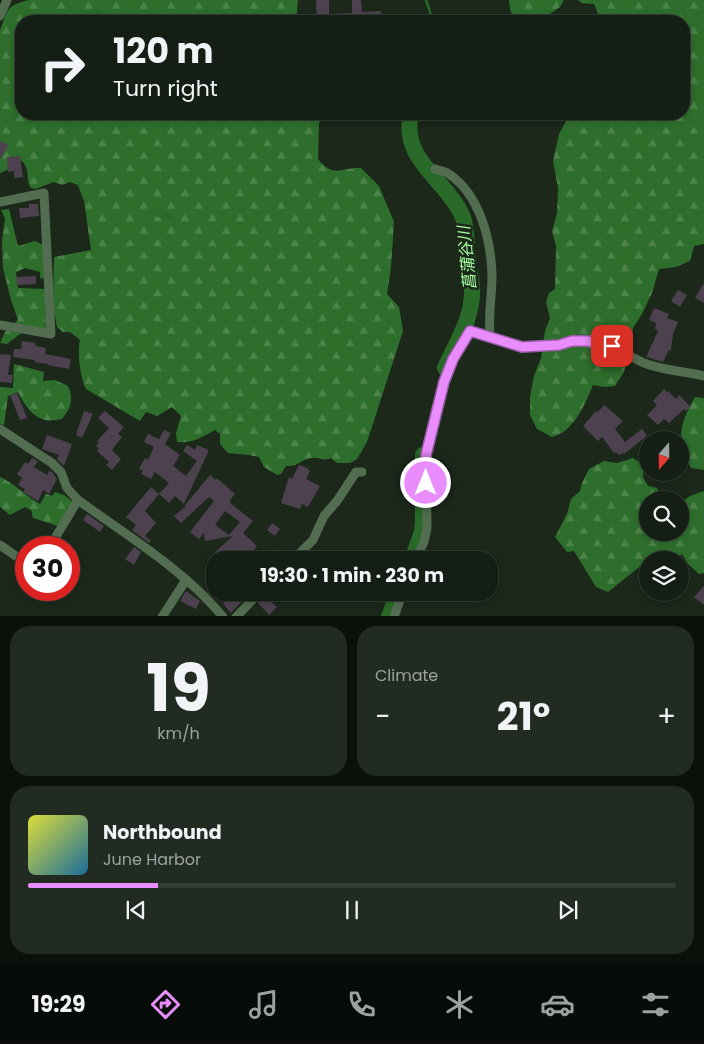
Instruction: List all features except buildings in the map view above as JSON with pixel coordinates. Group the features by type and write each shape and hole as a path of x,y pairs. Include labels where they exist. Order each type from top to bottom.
{"street":[{"path":"0,16 7,0"},
{"path":"435,169 448,173 462,185 473,200 483,224 492,274 489,313 490,337"},
{"path":"0,202 44,193 51,334 0,325"},
{"path":"420,551 424,542 426,528 426,455 444,382 453,359 470,331 522,347 559,345 572,341 599,343 612,346 642,362 665,370 704,376"},
{"path":"0,429 52,463 61,472 67,488 78,500 186,580 222,616"},
{"path":"302,551 313,540 324,516 337,501 356,472 362,472"},
{"path":"56,536 78,500"},
{"path":"0,545 15,555"},
{"path":"162,616 186,580"},
{"path":"236,616 251,601"},
{"path":"394,616 400,601"}],"green space":[{"path":"29,0 298,0 297,15 15,15 15,120 320,120 318,159 329,169 333,170 361,168 379,186 394,222 387,294 399,307 403,331 367,442 357,459 350,463 337,463 331,458 325,460 308,459 286,466 281,474 277,475 264,467 259,457 228,453 220,444 220,434 215,430 192,441 177,442 176,433 181,416 172,407 157,416 146,412 140,421 86,389 80,365 80,340 70,332 63,332 57,327 53,305 54,257 91,250 84,201 78,185 70,182 62,185 54,182 35,189 31,188 25,165 22,161 0,173 0,30 9,9 16,4"},
{"path":"509,0 564,0 560,7 549,15 512,15"},
{"path":"578,0 704,0 704,244 694,246 690,261 676,267 659,269 652,293 633,328 631,346 624,372 615,386 593,385 573,423 560,434 552,437 537,429 530,415 530,397 534,376 541,358 545,331 550,318 546,302 549,293 555,289 556,246 552,231 557,213 558,188 553,161 559,134 567,120 690,120 690,15 599,15 594,4 582,3"},
{"path":"9,209 18,246 35,241 44,245 46,279 40,278 40,272 25,268 16,272 18,288 45,289 46,329 28,328 7,344 0,343 5,332 18,320 3,268 2,241 5,218 1,210"},
{"path":"14,364 44,372 43,381 55,380 68,386 71,404 62,419 47,420 36,416 25,405 18,392 8,396 4,425 0,424 0,387 13,388"},
{"path":"695,397 704,398 704,470 691,468 689,464 689,431 681,431 686,415"},
{"path":"633,458 639,462 639,481 645,481 648,486 657,488 658,491 639,491 639,541 689,541 689,497 704,491 704,573 699,574 689,565 689,551 639,551 639,567 608,592 596,587 574,551 567,552 555,537 567,514 571,499 580,491 589,469 604,461 617,463"},
{"path":"0,477 40,504 46,494 52,496 55,492 64,495 74,503 58,526 33,518 31,510 25,507 10,515 0,507"}],"shaded area":[{"path":"95,8 102,12 102,15 90,15 92,9"},
{"path":"156,208 171,213 173,215 172,220 150,214"}],"waterway":[{"name":"菖蒲谷川","path":"426,0 431,15"},
{"name":"菖蒲谷川","path":"410,120 409,130 412,144 418,157 455,202 464,220 466,231 472,300 467,320 445,368"},
{"name":"菖蒲谷川","path":"415,551 423,523 423,455"},
{"name":"菖蒲谷川","path":"389,616 395,601"}],"route":[{"path":"426,483 426,455 444,382 453,359 470,331 522,347 559,345 572,341 587,341 612,346"}]}
